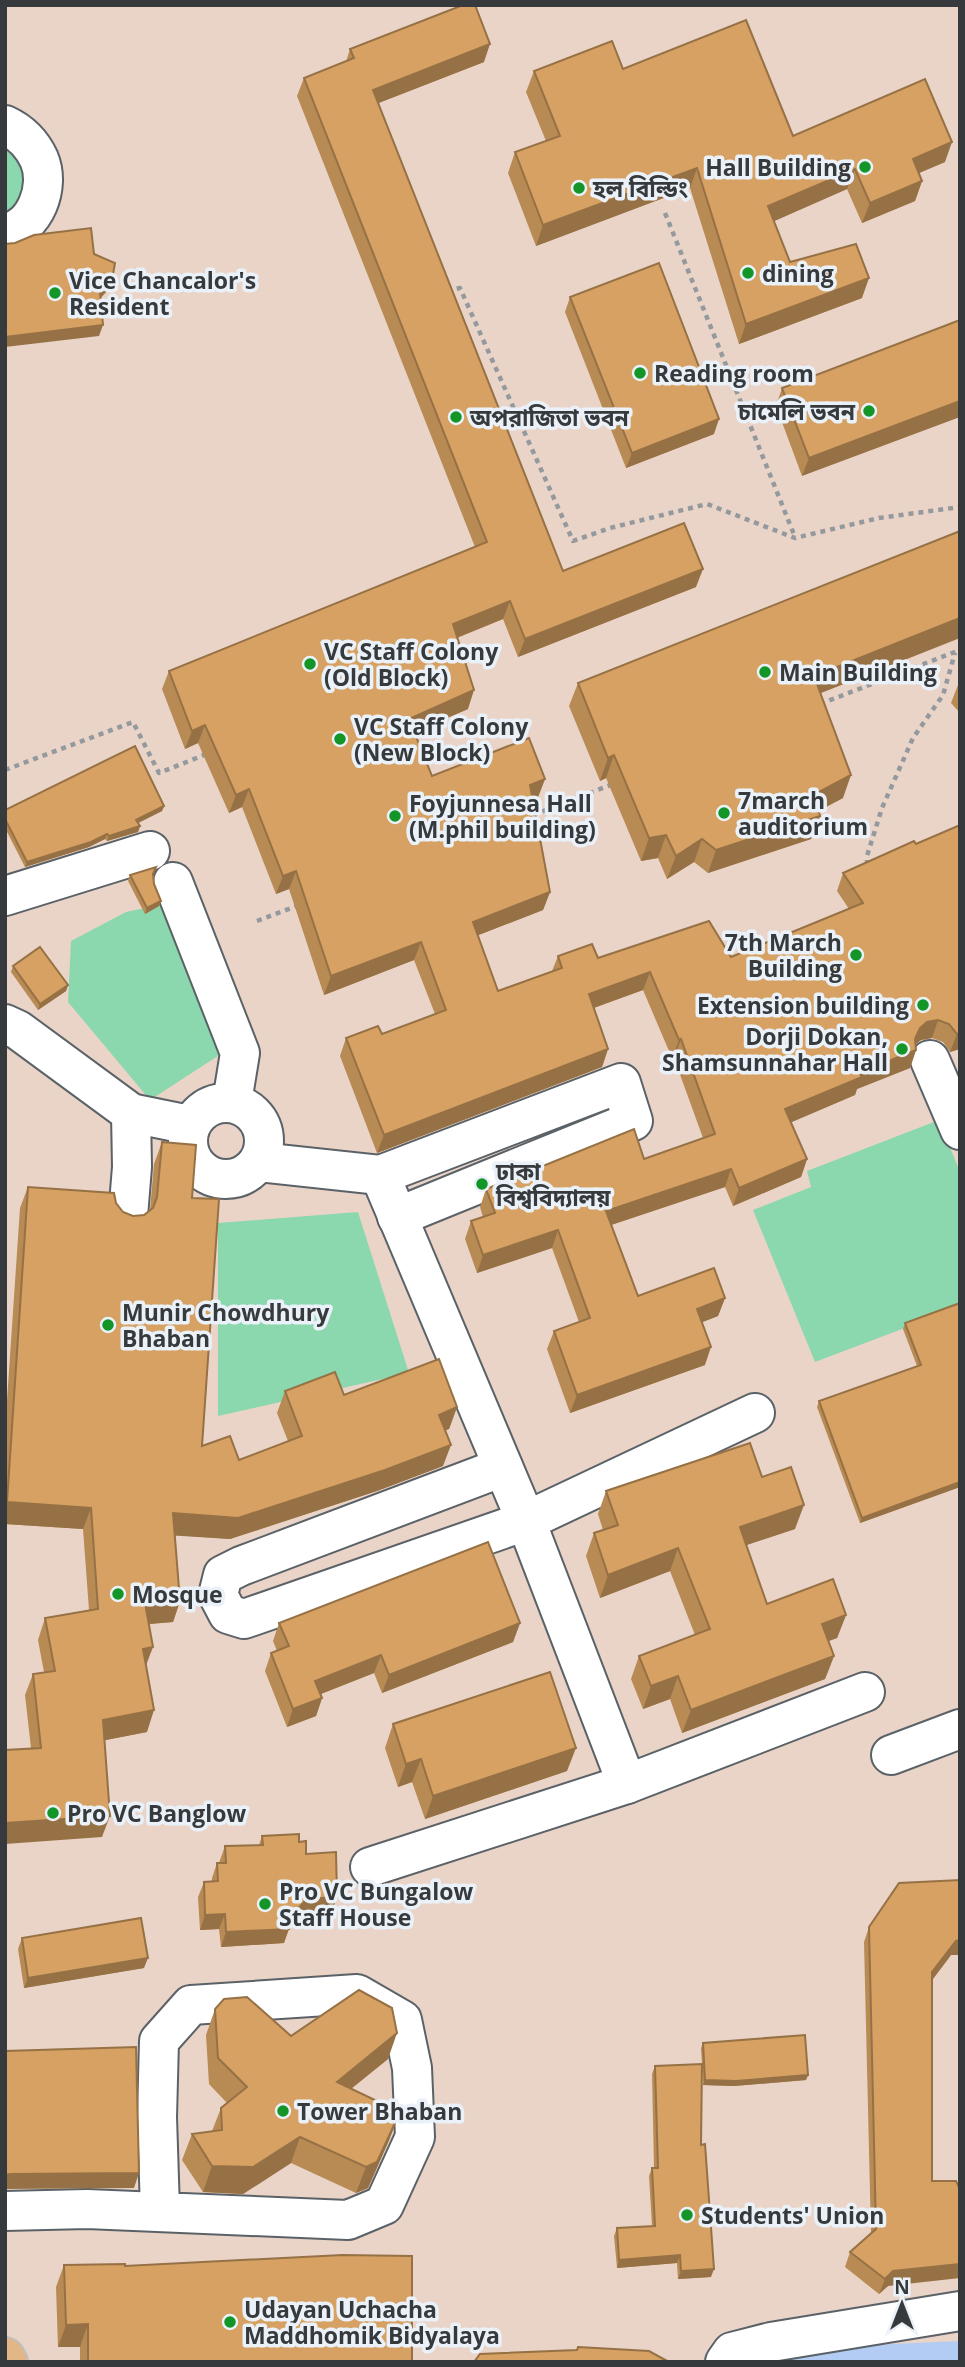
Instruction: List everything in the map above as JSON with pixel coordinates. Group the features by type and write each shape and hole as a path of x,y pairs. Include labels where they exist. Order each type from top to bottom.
{"main road":[{"path":"5,2357 8,2362"}],"street":[{"path":"5,125 29,143 40,161 43,185 37,210 18,230 5,233"},
{"path":"5,896 150,851"},
{"path":"173,882 240,1053 232,1102"},
{"path":"5,1024 18,1030 131,1113 190,1125"},
{"path":"930,1060 952,1093 960,1130"},
{"path":"259,1162 380,1175 621,1083 634,1121 397,1217"},
{"path":"219,1102 232,1102 244,1106 262,1125 264,1150 259,1162 239,1177 213,1177 193,1162 188,1150 190,1125 207,1107 219,1102"},
{"path":"128,1216 132,1167 131,1113"},
{"path":"380,1175 526,1521 627,1784"},
{"path":"503,1467 241,1566 223,1575 218,1595 228,1614 244,1619 526,1521 755,1413"},
{"path":"370,1867 627,1784 865,1692"},
{"path":"891,1755 960,1729"},
{"path":"5,2211 87,2208 348,2220 384,2205 415,2137 412,2068 402,2020 357,1994 191,2005 159,2041 157,2117 160,2210"},
{"path":"725,2362 732,2352 771,2342 960,2311"}],"path":[{"path":"665,213 795,538"},
{"path":"439,292 460,288 573,541 610,528 707,504 795,538 879,518 960,508"},
{"path":"813,707 958,651"},
{"path":"867,867 867,856 882,808 913,738 943,695 958,651"},
{"path":"5,770 133,722 159,773 209,752"},
{"path":"522,819 618,782"},
{"path":"257,921 307,901"}],"shaded area":[{"name":"ঢাকা বিশ্ববিদ্যালয়","path":"5,5 960,5 960,2362 5,2362"}],"green space":[{"path":"5,138 24,156 27,196 5,215"},
{"path":"164,904 224,1052 150,1100 68,1002 71,941 126,912"},
{"path":"939,1120 960,1172 960,1307 815,1362 753,1210 811,1187 807,1171"},
{"path":"358,1212 409,1373 218,1416 218,1223"}],"water":[{"path":"960,2341 960,2362 749,2362 825,2347"}],"building":[{"path":"463,5 475,5 490,44 373,90 563,571 684,523 703,569 525,639 510,601 453,624 474,690 409,719 432,776 529,738 545,779 530,785 550,892 473,922 498,991 562,968 558,956 592,944 598,958 709,921 731,957 863,903 843,873 914,841 916,844 960,825 960,1033 957,1034 949,1024 938,1020 927,1022 920,1028 915,1039 916,1050 859,1073 862,1077 785,1109 807,1159 739,1188 731,1169 606,1211 638,1296 714,1268 725,1298 697,1309 711,1347 577,1395 554,1331 590,1318 558,1230 483,1255 471,1221 495,1213 486,1189 634,1129 644,1159 715,1134 681,1039 679,1040 650,972 589,994 608,1049 384,1135 346,1038 378,1026 382,1034 446,1010 421,942 331,976 296,871 283,876 249,789 236,795 205,725 192,731 169,671 487,542 304,78 354,58 350,49"},
{"path":"746,20 793,136 925,79 952,142 913,159 922,181 870,203 855,169 768,206 790,262 856,244 869,278 746,324 697,168 543,225 515,152 560,136 534,71 612,41 623,69"},
{"name":"Vice Chancalor's Resident","path":"91,228 94,254 115,263 112,280 100,292 103,325 5,337 5,244 34,235"},
{"name":"Reading room","path":"659,263 719,419 632,453 570,297"},
{"name":"চামেলি ভবন","path":"960,320 960,401 809,458 782,388"},
{"path":"960,531 960,618 814,676 851,775 815,794 820,816 716,850 702,839 676,856 666,835 649,838 614,755 608,758 578,683"},
{"path":"135,746 164,806 136,820 140,826 109,836 107,834 91,842 27,862 5,819 5,810"},
{"path":"156,867 153,874 154,884 161,901 147,908 130,875"},
{"path":"40,947 68,985 40,1004 13,966"},
{"path":"162,1142 196,1145 192,1198 219,1199 202,1446 230,1436 239,1460 302,1436 285,1391 335,1372 344,1395 439,1359 457,1407 439,1415 451,1445 385,1470 238,1518 173,1513 180,1601 145,1603 153,1647 143,1649 154,1710 103,1720 110,1816 5,1823 5,1750 41,1748 33,1674 55,1671 45,1618 98,1609 91,1508 7,1502 28,1187 114,1193 116,1203 123,1212 133,1216 144,1215 153,1208 157,1197"},
{"path":"960,1303 960,1482 862,1518 819,1401 921,1365 905,1323"},
{"path":"750,1443 762,1477 791,1467 804,1505 740,1527 767,1604 833,1579 846,1615 822,1624 834,1656 691,1710 678,1676 651,1686 639,1656 710,1629 678,1548 608,1575 594,1533 618,1525 606,1491"},
{"path":"488,1542 520,1623 389,1675 381,1655 315,1681 322,1698 293,1709 271,1653 289,1646 279,1623"},
{"path":"550,1672 576,1748 433,1796 421,1759 406,1764 393,1724"},
{"name":"Pro VC Bungalow Staff House","path":"299,1834 299,1842 306,1841 306,1854 336,1852 337,1897 307,1899 289,1918 289,1929 226,1932 225,1914 205,1915 204,1882 218,1881 217,1863 226,1863 225,1846 263,1845 262,1836"},
{"path":"960,1880 960,1940 956,1941 932,1972 932,2181 956,2181 960,2189 960,2264 893,2271 885,2279 850,2252 876,2229 869,1927 899,1883"},
{"path":"141,1918 148,1958 28,1978 22,1938"},
{"name":"Tower Bhaban","path":"359,1990 392,2008 397,2033 337,2082 400,2112 377,2162 366,2167 300,2137 253,2167 212,2166 192,2134 222,2130 221,2108 247,2087 218,2058 215,2009 224,1999 247,1997 291,2036"},
{"path":"805,2035 808,2075 736,2081 705,2080 703,2043"},
{"path":"136,2047 139,2173 5,2175 5,2051"},
{"path":"702,2064 701,2145 705,2144 714,2269 681,2271 680,2255 619,2260 617,2228 655,2226 652,2168 658,2168 655,2066"},
{"name":"Udayan Uchacha Maddhomik Bidyalaya","path":"342,2255 412,2256 412,2362 88,2362 88,2324 66,2325 64,2265 125,2266"},
{"path":"578,2347 649,2351 669,2362 474,2362 480,2354 577,2350"}],"place":[{"name":"Hall Building","path":"865,167"},
{"name":"হল বিল্ডিং","path":"579,188"},
{"name":"dining","path":"748,273"},
{"name":"Vice Chancalor's Resident","path":"55,293"},
{"name":"Reading room","path":"640,373"},
{"name":"চামেলি ভবন","path":"869,411"},
{"name":"অপরাজিতা ভবন","path":"456,417"},
{"name":"VC Staff Colony (Old Block)","path":"310,664"},
{"name":"Main Building","path":"765,672"},
{"name":"VC Staff Colony (New Block)","path":"340,739"},
{"name":"7march auditorium","path":"724,813"},
{"name":"Foyjunnesa Hall (M.phil building)","path":"395,816"},
{"name":"7th March Building","path":"856,955"},
{"name":"Extension building","path":"923,1005"},
{"name":"Dorji Dokan, Shamsunnahar Hall","path":"902,1049"},
{"name":"ঢাকা বিশ্ববিদ্যালয়","path":"482,1184"},
{"name":"Munir Chowdhury Bhaban","path":"108,1325"},
{"name":"Mosque","path":"118,1594"},
{"name":"Pro VC Banglow","path":"53,1813"},
{"name":"Pro VC Bungalow Staff House","path":"265,1904"},
{"name":"Tower Bhaban","path":"283,2111"},
{"name":"Students' Union","path":"687,2215"},
{"name":"Udayan Uchacha Maddhomik Bidyalaya","path":"230,2322"}]}
